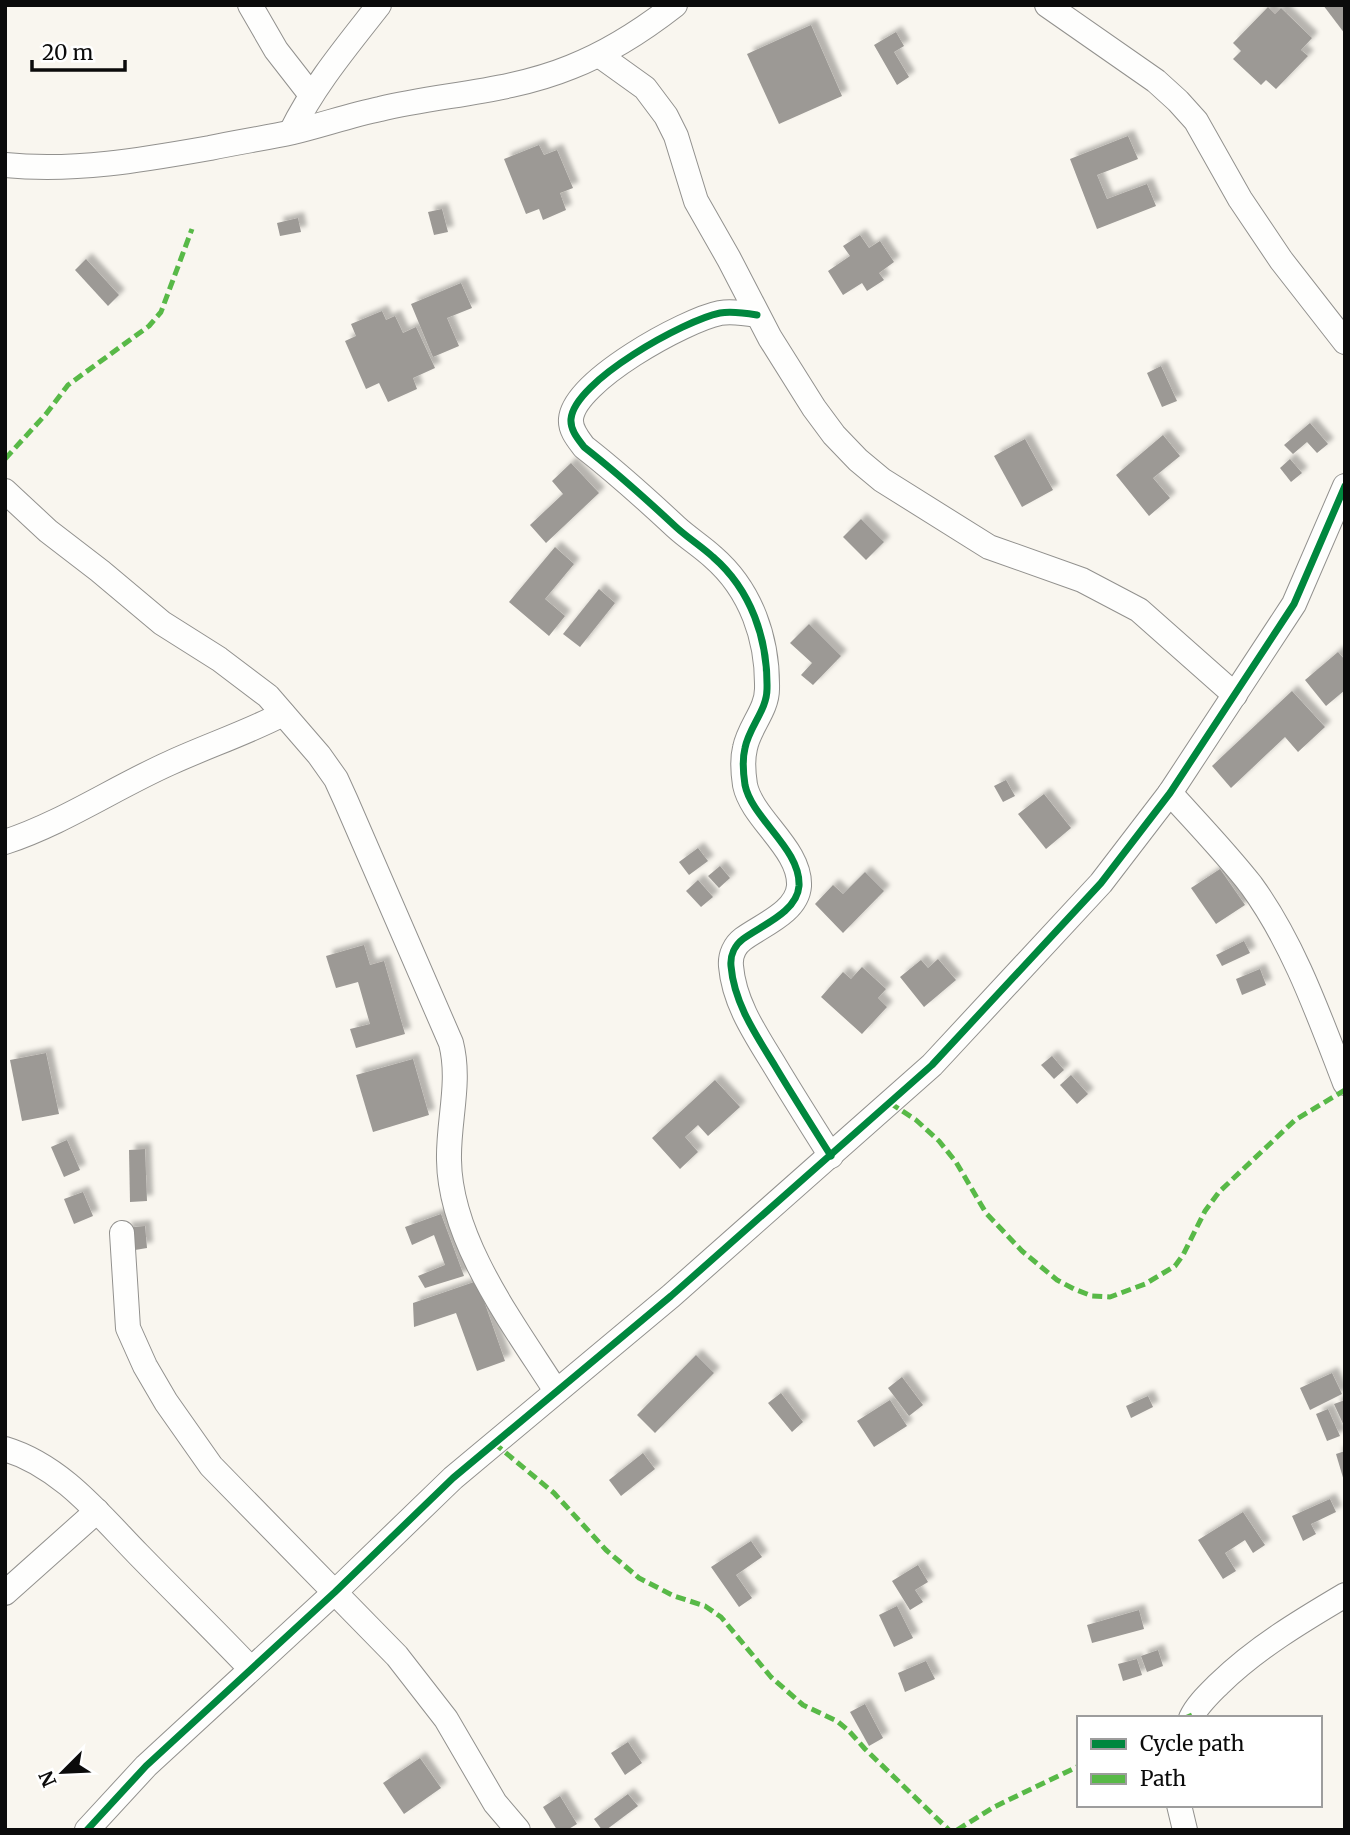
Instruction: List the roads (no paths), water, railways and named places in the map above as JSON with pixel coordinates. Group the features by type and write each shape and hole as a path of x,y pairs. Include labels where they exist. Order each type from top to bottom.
{"street":[{"path":"250,5 276,50 311,95"},
{"path":"291,132 311,95 379,5"},
{"path":"5,165 33,168 93,166 164,156 291,132 382,108 507,87 570,68 599,55 646,27 675,5"},
{"path":"1047,5 1156,81 1196,121 1240,199 1281,260 1345,342"},
{"path":"599,55 645,88 666,116 676,136 696,201 757,315 814,408 834,435 882,480 989,547 1082,580 1120,598 1157,624 1235,695"},
{"path":"757,315 741,312 721,313 672,331 585,391 579,398 571,419 575,436 584,447 715,558 738,585 757,617 767,691 745,747 744,779 754,808 775,833 787,853 799,885 796,897 787,909 741,940 734,948 730,963 736,994 752,1028 831,1156"},
{"path":"87,1830 146,1766 335,1592 453,1478 671,1296 941,1055 1101,883 1170,793 1294,604 1345,486"},
{"path":"5,491 48,531 162,623 219,659 268,696 336,779 438,1009 454,1055 449,1161 457,1208 477,1263 556,1391"},
{"path":"5,842 41,829 170,762 255,729 283,714"},
{"path":"1170,793 1242,875 1268,911 1307,987 1345,1083"},
{"path":"122,1233 128,1328 145,1366 166,1402 211,1466 397,1656 446,1718 495,1802 518,1830"},
{"path":"5,1449 22,1454 56,1474 97,1511 251,1669"},
{"path":"5,1593 97,1511"},
{"path":"1193,1716 1210,1693 1242,1662 1307,1617 1345,1595"},
{"path":"1179,1807 1185,1830"}]}
